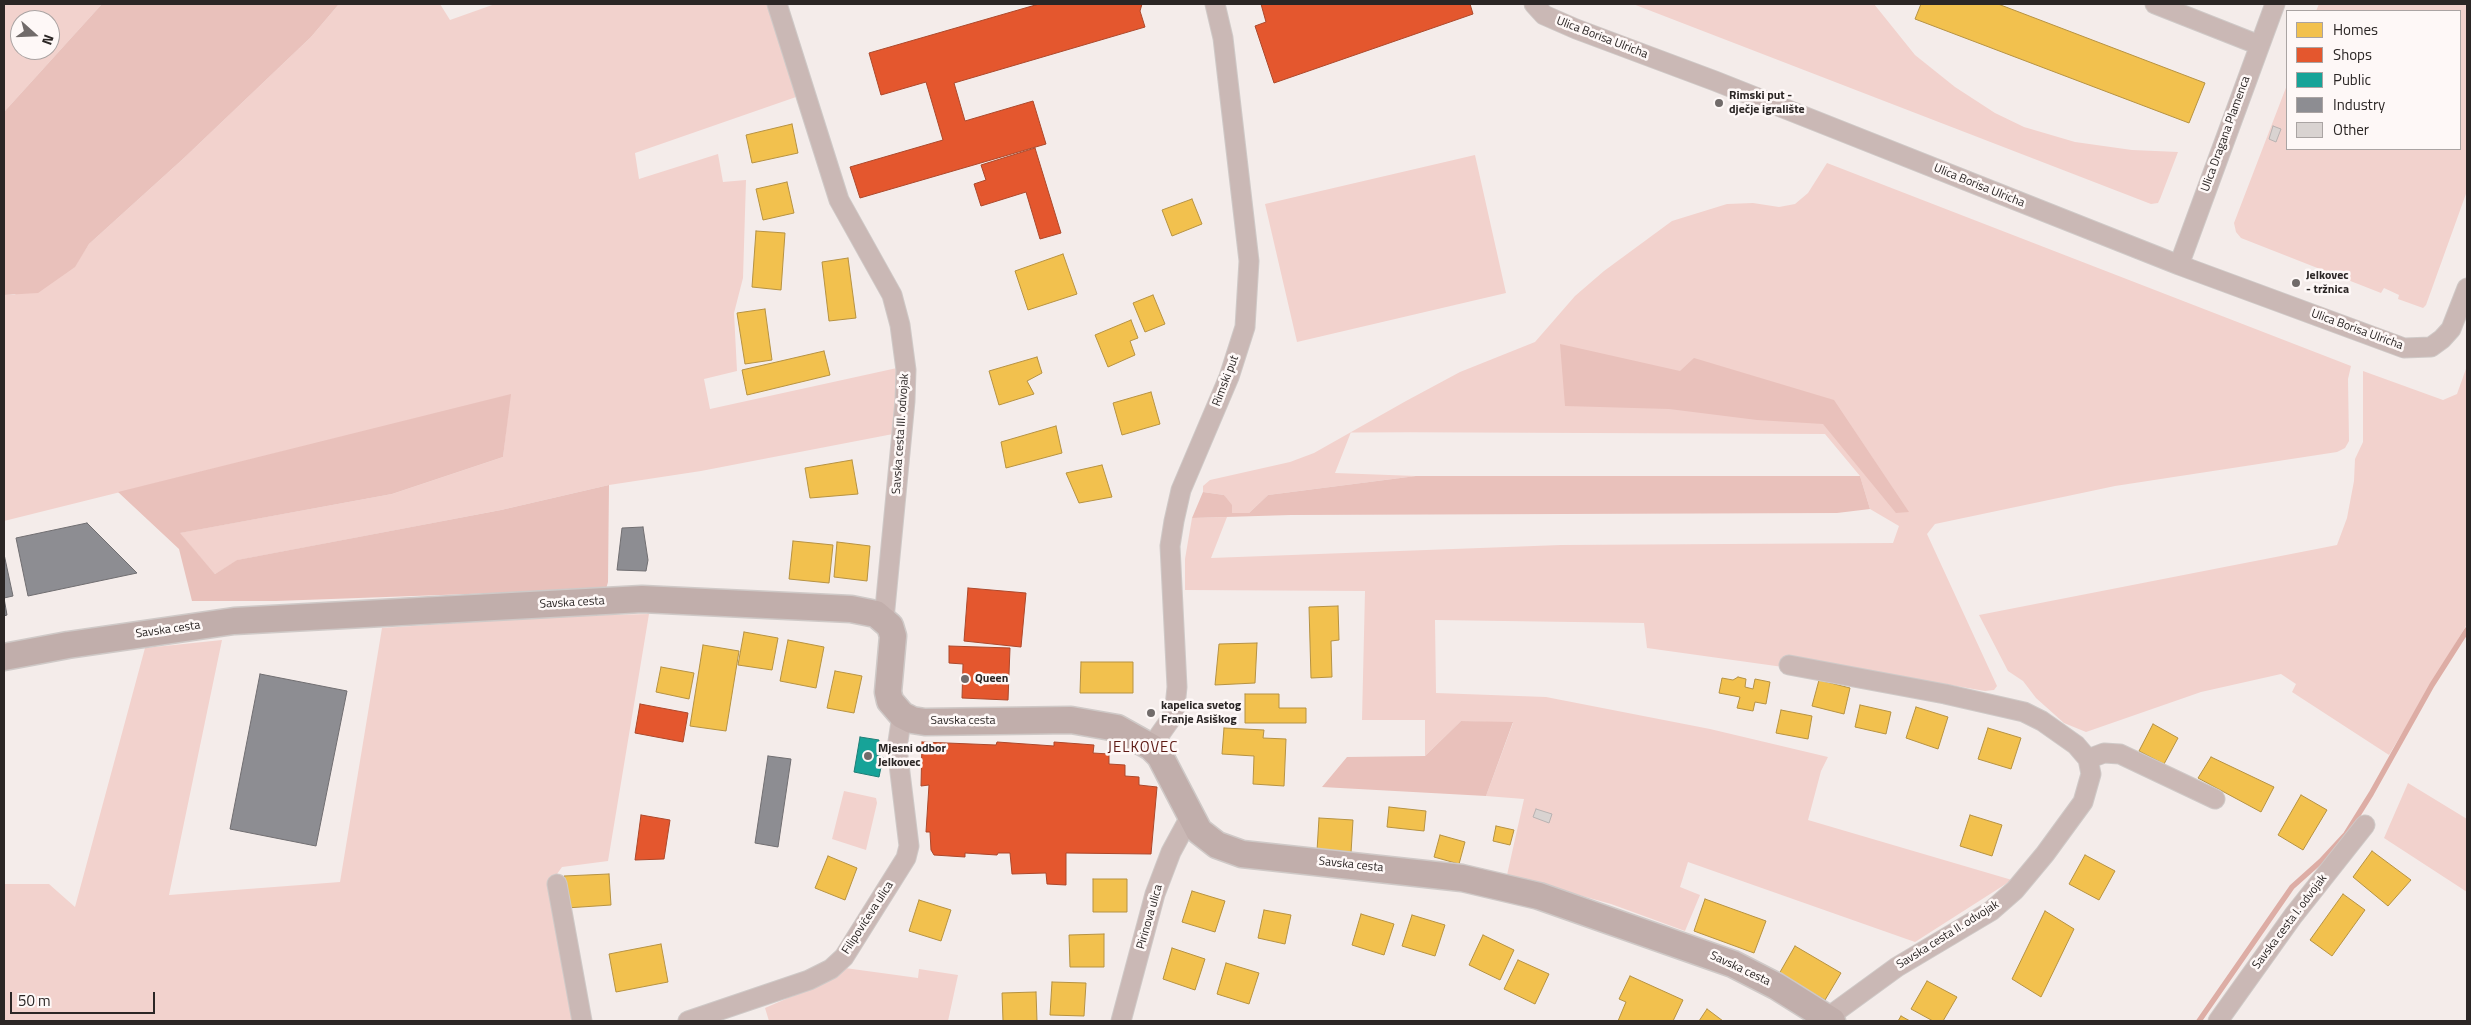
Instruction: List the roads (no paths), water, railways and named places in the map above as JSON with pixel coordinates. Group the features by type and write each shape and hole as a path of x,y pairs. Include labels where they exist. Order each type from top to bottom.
{"street":[{"name":"Savska cesta III. odvojak","path":"777,4 839,200 892,295 900,325 906,370 905,401 884,620"},
{"name":"Rimski put","path":"1151,747 1170,720 1175,707 1177,686 1170,546 1174,521 1181,490 1229,377 1245,327 1248,252 1223,38 1215,4"},
{"name":"Ulica Borisa Ulricha","path":"1534,4 1544,15 1576,29 1715,81 2179,265 2404,348 2431,347 2451,328 2467,288"},
{"path":"2155,4 2259,44"},
{"name":"Ulica Dragana Plamenca","path":"2179,265 2275,4"},
{"name":"Savska cesta","path":"4,657 68,645 234,621 642,599 851,609 876,614 884,620"},
{"path":"884,620 893,636 888,692 890,701 902,715"},
{"path":"1789,665 1946,694 2024,712 2042,721 2069,740 2088,759 2104,752 2120,754 2216,799"},
{"name":"Savska cesta","path":"902,715 925,722 1071,720 1117,728 1151,747 1160,756 1170,772 1190,817 1199,831 1217,845 1242,854 1462,878 1539,896 1733,964 1776,986 1830,1020"},
{"name":"Filipovićeva ulica","path":"688,1021 809,980 831,970 844,957 906,858 908,846 897,748 902,715"},
{"name":"Savska cesta II. odvojak","path":"1830,1020 1897,967 1991,911 2015,890 2045,854 2083,802 2091,774 2088,759"},
{"name":"Pirinova ulica","path":"1120,1021 1156,894 1171,852 1190,817"},
{"name":"Savska cesta I. odvojak","path":"2218,1021 2293,916 2365,825"},
{"path":"557,884 582,1021"}],"waterway":[{"path":"2199,1021 2292,887 2321,861 2346,834 2371,794 2432,685 2467,630"}],"place":[{"name":"Rimski put - dječje igralište","path":"1719,103"},
{"name":"Jelkovec - tržnica","path":"2296,283"},
{"name":"Queen","path":"965,679"},
{"name":"kapelica svetog Franje Asiškog","path":"1151,713"},
{"name":"Mjesni odbor Jelkovec","path":"868,756"}],"district":[{"name":"JELKOVEC","path":"1143,748"}]}
